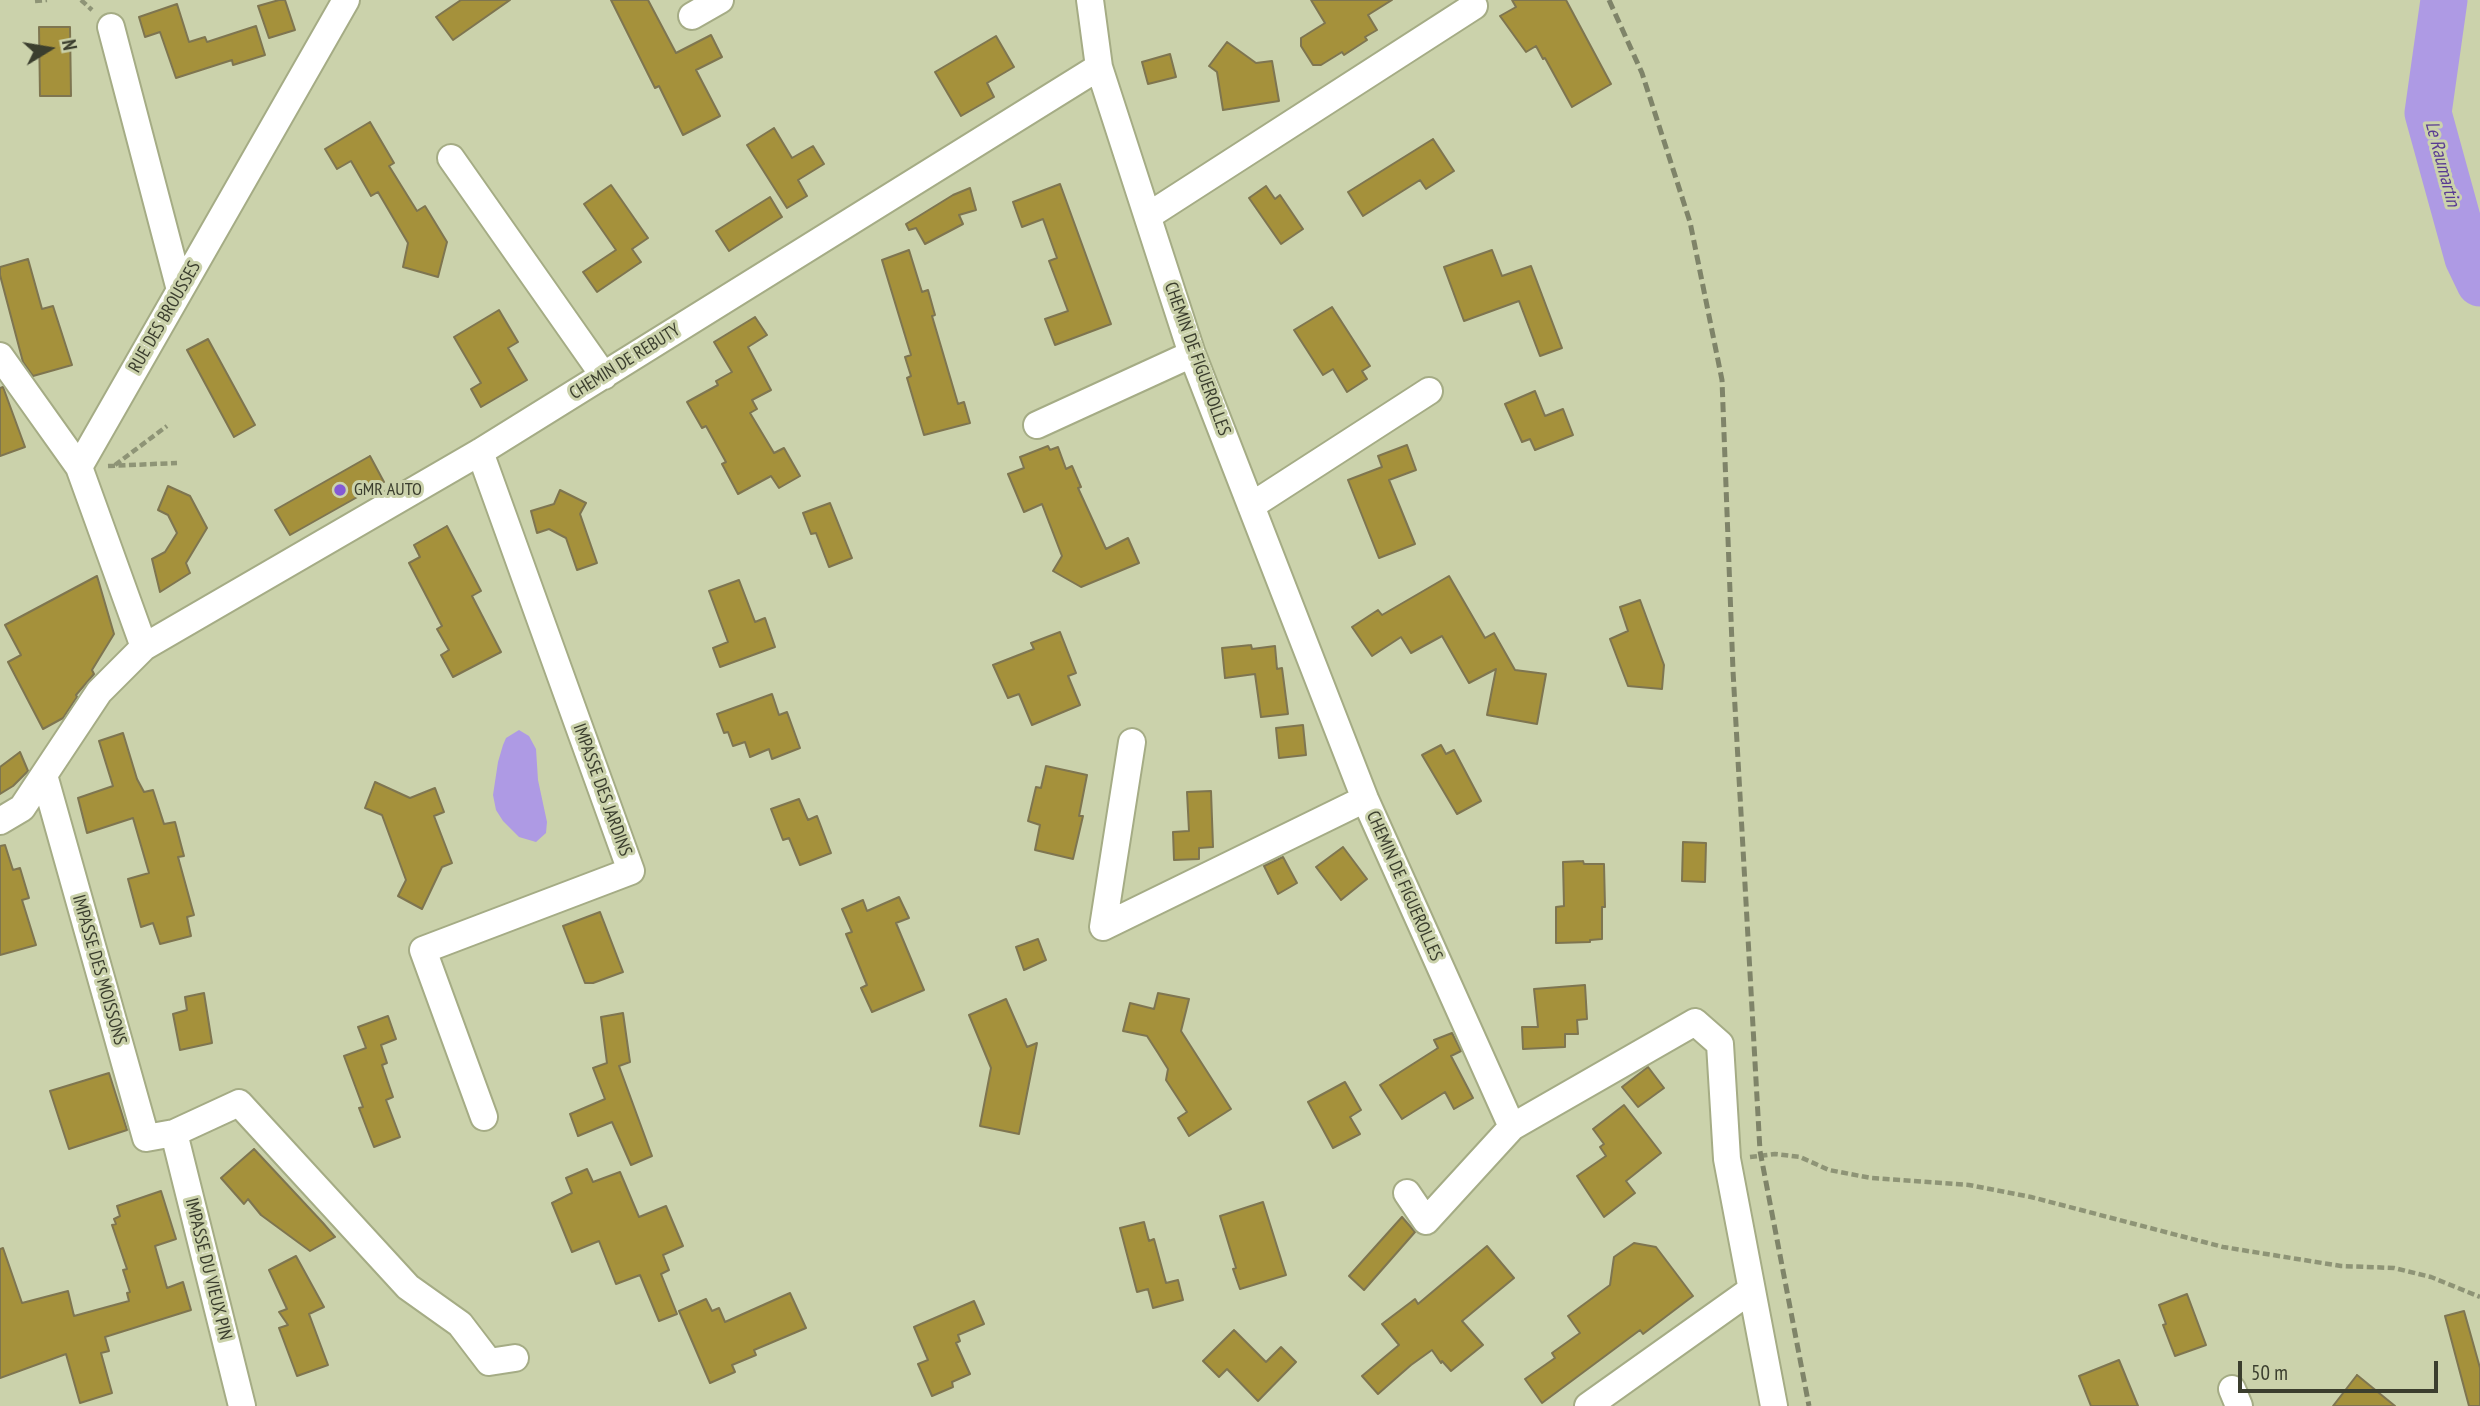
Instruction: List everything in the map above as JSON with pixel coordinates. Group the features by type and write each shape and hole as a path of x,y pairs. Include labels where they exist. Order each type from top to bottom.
{"street":[{"name":"RUE DES BROUSSES","path":"79,467 346,0"},
{"path":"692,16 720,0"},
{"name":"CHEMIN DE FIGUEROLLES","path":"1090,0 1099,67 1192,354 1365,799 1511,1127"},
{"path":"1148,216 1474,6"},
{"path":"111,27 180,290"},
{"name":"CHEMIN DE REBUTY","path":"144,647 480,452 1099,67"},
{"path":"451,158 604,376"},
{"path":"1037,425 1192,354"},
{"path":"0,356 79,467 144,647 99,692 22,808 0,821"},
{"path":"1251,506 1429,391"},
{"name":"IMPASSE DES JARDINS","path":"480,452 631,871 423,950 484,1117"},
{"path":"1132,743 1103,927 1365,799"},
{"name":"IMPASSE DES MOISSONS","path":"44,775 146,1138 174,1133"},
{"path":"1407,1193 1426,1221 1511,1127 1695,1022 1720,1044 1727,1159 1774,1406"},
{"path":"174,1133 239,1103 408,1287 460,1324 489,1362 515,1358"},
{"name":"IMPASSE DU VIEUX PIN","path":"174,1133 242,1406"},
{"path":"1588,1406 1751,1290"}],"path":[{"path":"35,1 47,0"},
{"path":"114,465 167,426"},
{"path":"79,467 177,463"},
{"path":"1727,1159 1775,1154 1800,1157 1829,1170 1871,1178 1969,1185 2031,1197 2223,1247 2341,1266 2395,1268 2431,1277 2480,1297"}],"shaded area":[{"path":"519,730 529,736 536,749 538,780 547,822 546,833 536,842 519,837 503,821 496,810 493,795 503,745 506,738"}],"building":[{"path":"285,0 295,30 269,38 258,6"},
{"path":"461,0 510,0 453,40 436,17"},
{"path":"611,0 648,0 676,53 711,35 722,57 696,70 720,116 683,135 659,86 655,88"},
{"path":"1311,0 1392,0 1368,15 1377,30 1365,37 1367,40 1344,55 1342,52 1321,65 1313,65 1301,46 1301,38 1325,23"},
{"path":"1512,0 1566,0 1611,84 1572,107 1536,46 1526,52 1500,16 1516,7"},
{"path":"177,4 189,42 205,37 207,42 256,26 265,55 233,65 232,60 176,78 160,32 145,37 139,17"},
{"path":"39,27 70,27 71,96 40,96"},
{"path":"996,36 1014,67 987,83 994,97 961,116 935,72"},
{"path":"1227,42 1256,63 1272,61 1279,101 1223,110 1217,72 1209,66"},
{"path":"1170,54 1176,77 1148,84 1142,62"},
{"path":"370,122 394,163 389,166 417,211 425,206 447,242 438,277 403,267 408,243 378,192 371,196 351,161 337,169 325,149"},
{"path":"774,128 792,158 813,146 824,164 798,180 807,196 787,208 747,145"},
{"path":"1433,139 1454,171 1426,189 1420,180 1363,216 1348,192"},
{"path":"1060,184 1111,324 1055,345 1045,319 1068,311 1049,261 1057,258 1043,219 1022,227 1013,202"},
{"path":"611,185 648,238 632,249 641,262 597,292 583,272 616,250 584,204"},
{"path":"1266,186 1275,199 1280,195 1303,229 1281,244 1249,198"},
{"path":"970,188 976,210 959,215 963,224 925,244 916,228 909,230 906,224 953,195"},
{"path":"770,197 782,217 729,251 716,231"},
{"path":"909,250 922,292 928,290 935,315 932,316 958,404 964,402 970,423 924,435 907,378 911,376 905,357 911,355 882,260"},
{"path":"1492,250 1502,276 1531,266 1562,348 1540,356 1519,301 1464,321 1444,267"},
{"path":"28,259 42,309 53,306 72,365 33,376 23,362 0,275 0,267"},
{"path":"1332,307 1370,366 1362,371 1367,379 1347,392 1333,369 1323,375 1294,330"},
{"path":"499,310 518,342 508,348 527,380 481,407 471,389 481,383 454,337"},
{"path":"755,317 767,335 748,347 771,390 752,400 757,409 750,413 774,453 784,448 800,476 779,488 771,476 738,494 722,464 726,462 706,426 702,428 687,402 718,385 716,381 732,372 714,342"},
{"path":"208,339 255,425 234,437 187,350"},
{"path":"3,387 25,447 0,456 0,388"},
{"path":"1535,391 1545,416 1563,409 1573,435 1535,450 1530,439 1522,442 1505,404"},
{"path":"1407,445 1416,470 1389,480 1415,544 1379,558 1348,480 1382,467 1378,456"},
{"path":"1048,446 1050,450 1058,447 1066,469 1072,466 1081,487 1078,488 1106,549 1128,538 1139,563 1081,587 1053,571 1062,556 1042,504 1024,512 1008,474 1024,468 1020,457"},
{"name":"GMR AUTO","path":"370,456 384,482 290,535 275,510"},
{"path":"168,486 190,496 207,528 186,563 190,573 160,592 152,559 165,552 177,533 168,515 158,510"},
{"path":"560,490 586,503 580,514 597,563 577,570 566,538 549,529 537,533 531,511 554,504"},
{"path":"830,503 852,558 829,567 816,533 811,534 803,513"},
{"path":"447,526 481,591 472,596 501,652 453,677 441,655 449,650 437,629 442,626 409,563 420,557 414,545"},
{"path":"97,576 114,634 92,670 94,674 76,695 63,718 43,729 8,662 21,655 5,625"},
{"path":"1449,576 1485,638 1494,633 1515,670 1546,674 1537,724 1487,715 1496,669 1469,683 1442,636 1411,653 1401,637 1372,656 1352,627 1378,610 1382,615"},
{"path":"739,580 755,622 765,618 775,647 720,667 713,648 728,642 709,591"},
{"path":"1640,600 1664,665 1662,689 1628,686 1610,639 1628,631 1620,607"},
{"path":"1060,632 1076,673 1068,676 1080,705 1032,725 1019,694 1008,698 993,665 1034,649 1031,643"},
{"path":"1251,645 1252,649 1275,646 1277,669 1282,668 1288,714 1261,717 1255,674 1225,678 1222,648"},
{"path":"772,694 779,715 787,712 800,748 772,759 769,749 750,757 745,742 733,746 728,732 724,733 717,714"},
{"path":"1303,725 1306,755 1279,758 1276,728"},
{"path":"123,733 137,779 144,792 153,790 164,824 175,822 184,856 178,857 194,915 187,917 191,936 160,944 153,923 141,927 128,879 149,873 133,818 87,833 78,798 113,786 99,741"},
{"path":"1441,745 1446,754 1454,750 1481,801 1457,814 1422,755"},
{"path":"20,752 28,771 0,794 0,767"},
{"path":"1046,766 1087,775 1079,816 1083,816 1073,859 1035,850 1040,825 1028,821 1036,787 1041,788"},
{"path":"375,782 410,798 435,788 444,812 434,816 452,863 442,867 422,909 398,896 406,880 382,815 365,808"},
{"path":"1211,791 1213,847 1199,848 1199,859 1174,860 1173,832 1189,831 1187,792"},
{"path":"799,799 808,820 817,816 831,853 800,865 789,838 783,840 771,809"},
{"path":"1683,842 1706,843 1705,882 1682,881"},
{"path":"5,845 13,870 20,868 29,898 22,900 36,945 0,955 0,846"},
{"path":"1343,847 1367,879 1341,900 1316,867"},
{"path":"1283,857 1297,883 1278,894 1264,866"},
{"path":"1583,861 1584,864 1604,864 1605,907 1602,907 1602,939 1556,943 1556,907 1564,906 1563,862"},
{"path":"899,897 909,918 896,923 924,990 872,1012 861,988 867,985 846,934 852,932 842,909 863,900 867,911"},
{"path":"600,912 623,972 593,983 585,983 563,926"},
{"path":"1038,939 1046,960 1024,970 1016,947"},
{"path":"1585,985 1587,1019 1577,1020 1578,1034 1565,1034 1565,1047 1523,1049 1522,1027 1538,1027 1534,989"},
{"path":"204,993 212,1043 180,1050 173,1014 187,1010 185,997"},
{"path":"1158,993 1189,999 1181,1031 1231,1109 1189,1136 1178,1118 1187,1112 1166,1080 1168,1069 1158,1053 1147,1036 1123,1031 1130,1003 1154,1009"},
{"path":"1006,999 1027,1047 1037,1043 1019,1134 980,1126 991,1068 969,1015"},
{"path":"623,1013 630,1062 619,1066 652,1156 631,1165 612,1122 578,1136 570,1114 605,1099 593,1068 607,1063 601,1017"},
{"path":"388,1016 396,1039 381,1045 387,1063 382,1065 393,1097 386,1100 400,1137 374,1147 344,1056 366,1048 358,1027"},
{"path":"1452,1033 1461,1051 1451,1056 1473,1098 1454,1109 1445,1092 1402,1119 1380,1085 1438,1048 1434,1040"},
{"path":"1648,1067 1664,1088 1638,1107 1622,1087"},
{"path":"109,1073 127,1130 69,1149 50,1091"},
{"path":"1345,1082 1361,1110 1350,1117 1360,1134 1333,1148 1308,1102"},
{"path":"1624,1105 1661,1153 1626,1181 1635,1193 1604,1217 1577,1176 1606,1156 1600,1147 1604,1144 1593,1129"},
{"path":"254,1149 335,1237 310,1251 261,1215 248,1199 244,1204 221,1178"},
{"path":"587,1169 593,1182 620,1172 639,1217 666,1206 683,1246 663,1255 669,1270 661,1274 677,1314 659,1321 640,1275 616,1284 599,1241 572,1252 552,1203 572,1193 566,1178"},
{"path":"161,1191 176,1239 155,1246 167,1288 183,1282 191,1310 105,1337 109,1351 101,1353 112,1393 80,1403 66,1354 0,1378 0,1249 3,1248 22,1303 68,1291 74,1316 129,1301 127,1293 130,1292 123,1270 127,1269 112,1225 116,1224 114,1219 120,1216 117,1206"},
{"path":"1263,1202 1286,1275 1240,1289 1220,1216"},
{"path":"1402,1217 1415,1232 1364,1290 1349,1276"},
{"path":"1144,1222 1149,1241 1154,1239 1166,1283 1178,1280 1183,1300 1153,1308 1148,1289 1137,1292 1120,1228"},
{"path":"1634,1243 1656,1247 1693,1296 1643,1334 1640,1330 1542,1403 1525,1379 1555,1358 1552,1353 1580,1333 1568,1316 1610,1285 1614,1257"},
{"path":"1487,1246 1514,1278 1462,1321 1483,1345 1451,1371 1432,1350 1378,1394 1362,1376 1399,1345 1382,1324 1415,1299 1418,1304"},
{"path":"296,1256 324,1307 309,1314 328,1365 297,1376 279,1328 288,1325 279,1312 287,1309 269,1270"},
{"path":"790,1293 806,1328 754,1350 756,1355 732,1365 735,1372 710,1383 679,1311 706,1299 712,1311 719,1308 725,1322"},
{"path":"2187,1294 2206,1345 2175,1356 2163,1325 2166,1324 2159,1305"},
{"path":"974,1301 984,1324 958,1335 960,1341 956,1343 970,1374 952,1382 953,1387 932,1396 918,1364 928,1360 914,1327"},
{"path":"2464,1311 2480,1368 2480,1406 2469,1406 2445,1316"},
{"path":"1234,1330 1266,1362 1281,1347 1296,1362 1258,1401 1227,1369 1219,1377 1203,1361"},
{"path":"2119,1360 2138,1406 2091,1406 2079,1376"},
{"path":"2357,1375 2395,1406 2333,1406"}],"waterway":[{"name":"Le Raumartin","path":"2444,0 2428,113 2468,258 2480,283"}],"railway":[{"path":"1609,0 1642,73 1690,222 1722,380 1733,671 1760,1151 1809,1406"}],"place":[{"name":"GMR AUTO","path":"340,490"}]}
